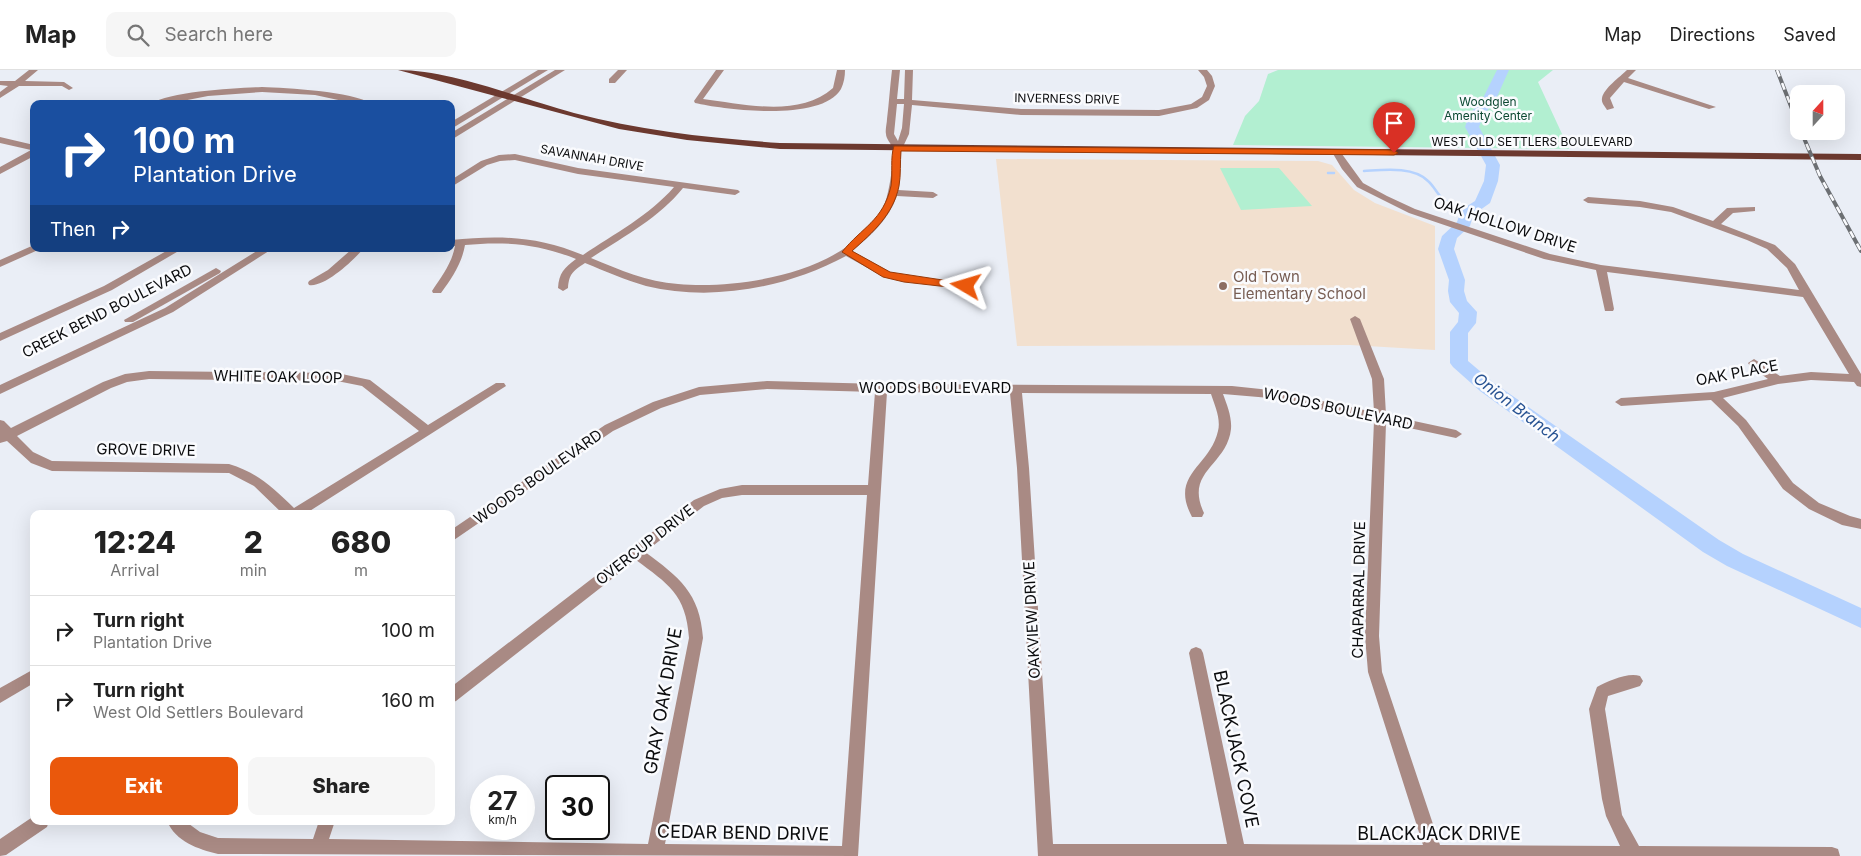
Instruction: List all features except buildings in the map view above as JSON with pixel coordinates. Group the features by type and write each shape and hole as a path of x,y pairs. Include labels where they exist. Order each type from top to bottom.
{"main road":[{"name":"WEST OLD SETTLERS BOULEVARD","path":"402,70 442,78 605,123 713,141 805,148 1861,157"}],"street":[{"path":"0,96 34,70"},
{"path":"455,124 544,70"},
{"path":"455,135 561,70"},
{"path":"612,81 623,70"},
{"path":"720,70 698,101 780,108 799,107 820,100 834,92 840,81 841,70"},
{"path":"896,70 890,134 897,148"},
{"path":"437,291 458,259 456,242 494,240 533,242 584,259 611,271 647,282 690,288 752,285 796,275 822,264 846,252 875,226 887,209 893,193 897,148 905,134 909,70"},
{"name":"INVERNESS DRIVE","path":"893,102 908,101 1014,112 1165,112 1189,108 1206,98 1211,86 1208,76 1202,70"},
{"path":"1610,108 1606,98 1611,90 1632,70"},
{"path":"1623,79 1712,107"},
{"path":"0,83 64,84 69,88"},
{"path":"180,87 183,100"},
{"path":"187,100 221,92 258,89 323,94 350,100"},
{"path":"315,100 323,94"},
{"path":"0,140 30,147"},
{"name":"OAK HOLLOW DRIVE","path":"1336,152 1345,167 1360,185 1384,198 1433,218 1548,257 1601,268 1807,294"},
{"path":"0,170 30,154"},
{"name":"SAVANNAH DRIVE","path":"455,181 484,163 499,158 515,157 578,171 735,192"},
{"path":"563,288 562,281 567,272 653,212 680,186"},
{"path":"893,193 933,195"},
{"path":"1588,200 1608,200 1656,206 1716,224 1757,240 1778,252 1791,266 1860,381"},
{"path":"1716,224 1730,210 1752,208"},
{"path":"0,264 30,250"},
{"path":"0,337 108,288 173,252"},
{"name":"CREEK BEND BOULEVARD","path":"0,382 146,311 248,252"},
{"name":"CREEK BEND BOULEVARD","path":"0,390 169,310 262,252"},
{"path":"313,283 332,272 355,252"},
{"path":"846,252 886,274 904,279 966,286"},
{"path":"1601,268 1609,309"},
{"name":"CHAPARRAL DRIVE","path":"1355,319 1378,379 1380,418 1372,655 1382,698 1435,855"},
{"path":"1754,363 1778,380"},
{"name":"WHITE OAK LOOP","path":"5,437 108,385 125,378 149,375 336,376 356,379 370,386 427,431"},
{"name":"OAK PLACE","path":"1621,402 1714,396 1778,380 1811,376 1860,381"},
{"name":"WOODS BOULEVARD","path":"455,534 609,428 657,405 699,391 767,385 881,388 1216,390 1270,394 1456,434"},
{"path":"299,510 500,386"},
{"name":"CEDAR BEND DRIVE","path":"178,825 192,837 218,846 850,855 881,388"},
{"name":"OAKVIEW DRIVE","path":"1016,388 1023,468 1045,852"},
{"path":"1197,513 1191,504 1189,496 1191,485 1216,453 1224,432 1224,415 1216,390"},
{"path":"1714,396 1742,424 1788,486 1814,506 1847,521 1861,524"},
{"name":"GROVE DRIVE","path":"0,424 5,437 42,464 52,466 216,467 242,471 252,476 289,510"},
{"name":"OVERCUP DRIVE","path":"455,693 693,507 720,494 742,490 875,490"},
{"name":"GRAY OAK DRIVE","path":"635,552 679,586 691,603 696,624 696,638 655,851"},
{"name":"BLACKJACK COVE","path":"1196,653 1238,853"},
{"path":"0,696 30,677"},
{"path":"1635,681 1610,687 1602,692 1597,709 1612,808 1623,836 1635,855"},
{"path":"0,849 35,825"},
{"path":"318,848 326,825"},
{"name":"BLACKJACK DRIVE","path":"1045,852 1435,855 1832,855"}],"shaded area":[{"name":"Old Town Elementary School","path":"996,159 1318,161 1332,165 1354,190 1375,203 1435,226 1435,350 1350,345 1017,346"}],"green space":[{"name":"Woodglen Amenity Center","path":"1278,70 1553,70 1538,82 1569,149 1233,145 1245,116 1259,101 1268,74"},
{"path":"1220,168 1279,168 1312,206 1241,210"}],"waterway":[{"name":"Onion Branch","path":"1503,70 1489,99 1476,115 1472,127 1493,165 1491,181 1482,203 1466,213 1464,223 1450,236 1446,249 1457,280 1456,291 1459,302 1468,312 1467,323 1459,332 1459,363 1487,387 1711,546 1735,560 1861,618"},
{"path":"1364,171 1398,170 1422,176 1443,199 1466,213"},
{"path":"1328,173 1334,173"}],"railway":[{"path":"1777,70 1790,104"},
{"path":"1805,140 1820,176 1861,251"}],"place":[{"name":"Old Town Elementary School","path":"1223,286"}],"route":[{"path":"966,286 898,278 876,270 846,252 875,226 887,209 895,186 897,148 1394,153"}]}
